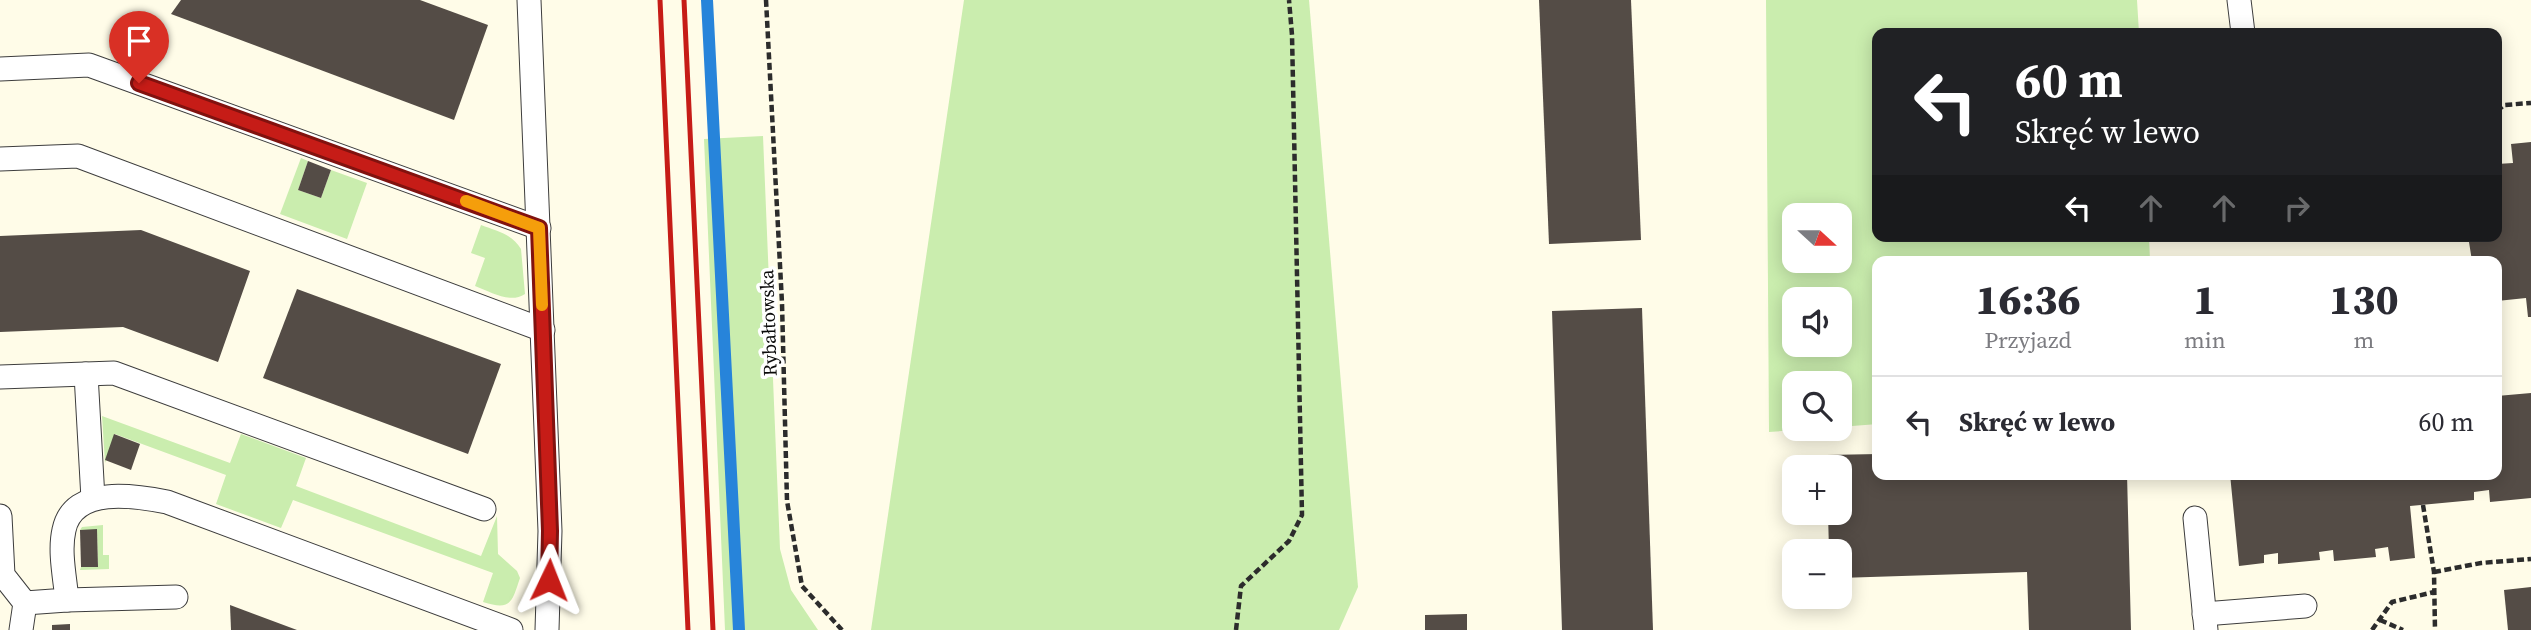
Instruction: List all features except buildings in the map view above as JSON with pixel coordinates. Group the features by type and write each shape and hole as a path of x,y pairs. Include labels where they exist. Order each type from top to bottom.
{"lane":[{"path":"529,0 550,531 547,630"},
{"path":"2239,0 2242,28"},
{"path":"0,69 89,65 539,228"},
{"path":"0,159 78,156 543,330"},
{"path":"0,377 114,373 484,509"},
{"path":"86,374 93,499"},
{"path":"67,600 64,530 70,516 77,508 93,499 139,496 167,502 511,630"},
{"path":"0,516 3,575 25,603 21,630"},
{"path":"2195,518 2205,622 2305,606"},
{"path":"25,603 176,597"}],"path":[{"name":"Rybałtowska","path":"766,0 782,303 787,501 802,586 842,630"},
{"path":"1237,630 1241,586 1289,541 1302,515 1292,35 1289,0"},
{"path":"2502,107 2531,103"},
{"path":"2423,505 2434,572 2435,630"},
{"path":"2434,572 2481,563 2531,559"},
{"path":"2372,630 2392,602 2434,592"},
{"path":"2380,620 2403,630"}],"green space":[{"path":"964,0 1309,0 1358,587 1339,630 871,630"},
{"path":"1766,0 2137,0 2139,28 1872,28 1872,242 2149,242 2150,256 1872,256 1872,424 1852,426 1852,371 1782,371 1782,431 1769,432"},
{"path":"763,136 780,549 791,590 818,630 725,630 704,139"},
{"path":"301,158 308,161 298,190 321,198 331,170 367,183 347,239 280,214"},
{"path":"481,225 509,236 521,249 525,294 513,298 475,286 485,258 471,253"},
{"path":"102,416 230,463 241,434 306,458 296,486 481,556 497,516 498,554 517,571 520,578 515,593 505,605 483,602 493,573 293,500 281,528 216,504 226,475 115,434 105,463"},
{"path":"103,525 103,555 109,555 109,569 80,570 81,567 98,566 97,530 80,530 82,527"}],"waterway":[{"path":"707,0 739,630"}],"railway":[{"path":"660,0 688,630"},
{"path":"684,0 713,630"}],"slow traffic":[{"path":"466,201 539,228 542,305"}],"route":[{"path":"139,83 539,228 550,531 549,580"}]}
